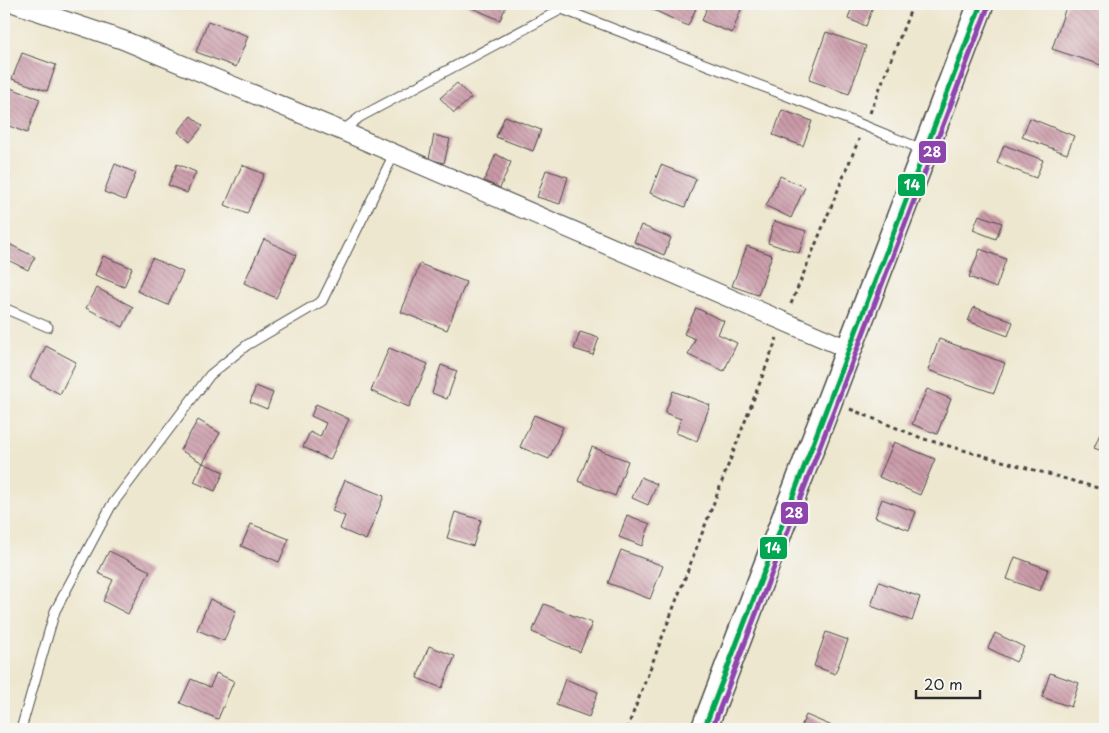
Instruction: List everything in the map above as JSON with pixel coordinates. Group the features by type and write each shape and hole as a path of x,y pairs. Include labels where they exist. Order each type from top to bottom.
{"main road":[{"path":"704,729 981,4"}],"street":[{"path":"16,4 123,40 342,131 848,349"}],"lane":[{"path":"342,131 360,117 562,9 924,150"},
{"path":"21,729 55,611 111,506 210,375 247,346 322,301 394,154"},
{"path":"4,308 48,327"}],"path":[{"path":"626,729 784,322 913,4"},
{"path":"828,401 924,439 1105,490"}],"building":[{"path":"463,4 507,4 500,20"},
{"path":"641,4 698,4 688,26"},
{"path":"708,4 743,4 732,33 702,21"},
{"path":"853,4 874,4 866,26 848,19"},
{"path":"1067,4 1105,4 1104,66 1052,49"},
{"path":"208,21 248,36 236,67 196,52"},
{"path":"826,32 866,46 849,94 809,80"},
{"path":"22,53 56,65 47,91 12,79"},
{"path":"457,83 471,98 454,113 440,98"},
{"path":"5,86 40,99 27,133 4,124"},
{"path":"782,110 812,121 803,146 773,135"},
{"path":"191,116 203,126 190,142 178,132"},
{"path":"505,116 541,130 533,151 496,137"},
{"path":"1030,118 1074,136 1067,154 1022,137"},
{"path":"434,135 450,139 444,163 429,159"},
{"path":"1004,145 1043,160 1036,178 997,163"},
{"path":"496,154 511,162 500,188 484,181"},
{"path":"115,164 136,173 125,200 104,192"},
{"path":"177,164 196,172 187,193 168,185"},
{"path":"242,165 264,174 247,214 225,205"},
{"path":"661,165 696,179 685,207 650,193"},
{"path":"546,170 568,177 560,204 537,197"},
{"path":"4,174 10,177 4,193"},
{"path":"780,176 805,187 791,218 766,206"},
{"path":"979,215 1002,223 996,239 973,230"},
{"path":"774,221 806,231 799,253 768,243"},
{"path":"641,225 671,238 664,255 634,242"},
{"path":"264,239 296,255 276,298 244,283"},
{"path":"9,244 35,257 28,270 4,258 4,253"},
{"path":"747,246 772,255 758,295 732,286"},
{"path":"980,249 1006,259 996,288 969,277"},
{"path":"103,256 132,268 124,287 95,275"},
{"path":"152,258 183,272 168,305 137,291"},
{"path":"420,264 466,282 447,330 401,312"},
{"path":"97,288 133,307 123,327 86,308"},
{"path":"974,307 1013,322 1008,336 968,321"},
{"path":"696,308 724,321 718,334 737,343 724,371 688,355 695,339 684,334"},
{"path":"580,332 599,338 593,355 574,349"},
{"path":"939,339 1005,363 994,393 928,370"},
{"path":"46,346 76,362 60,394 30,378"},
{"path":"389,348 428,364 409,407 371,391"},
{"path":"441,365 457,371 447,399 432,393"},
{"path":"256,386 273,393 267,409 250,402"},
{"path":"927,389 951,399 937,434 912,424"},
{"path":"673,391 710,405 697,441 676,433 681,419 665,413"},
{"path":"316,404 349,419 330,460 303,447 310,432 320,437 326,423 311,416"},
{"path":"534,415 563,427 549,459 520,447"},
{"path":"198,420 220,433 203,463 180,450"},
{"path":"1102,429 1105,430 1105,452 1094,448"},
{"path":"894,442 935,459 920,495 879,477"},
{"path":"592,447 628,461 615,496 578,481"},
{"path":"203,463 224,472 215,491 194,482"},
{"path":"641,477 657,484 648,505 632,498"},
{"path":"345,480 384,496 366,540 340,529 345,516 332,511"},
{"path":"882,499 916,512 909,530 875,517"},
{"path":"455,512 481,520 473,546 447,538"},
{"path":"627,515 650,524 642,546 619,537"},
{"path":"251,524 289,539 279,562 241,546"},
{"path":"621,550 663,566 650,599 608,583"},
{"path":"109,551 150,571 128,614 103,601 113,580 98,573"},
{"path":"1015,557 1048,569 1040,591 1007,579"},
{"path":"879,582 920,597 912,621 871,606"},
{"path":"210,599 236,611 224,641 197,630"},
{"path":"544,604 592,623 580,652 532,632"},
{"path":"826,632 848,640 835,674 814,666"},
{"path":"995,633 1024,647 1016,662 988,648"},
{"path":"429,646 455,656 442,688 417,678"},
{"path":"216,673 234,681 218,719 180,703 191,679 210,687"},
{"path":"1050,673 1079,683 1071,707 1042,697"},
{"path":"565,679 598,692 589,717 556,705"},
{"path":"806,715 839,729 800,729"}],"transit line":[{"name":"14","path":"704,729 981,4"},
{"name":"28","path":"712,729 988,7"}]}
